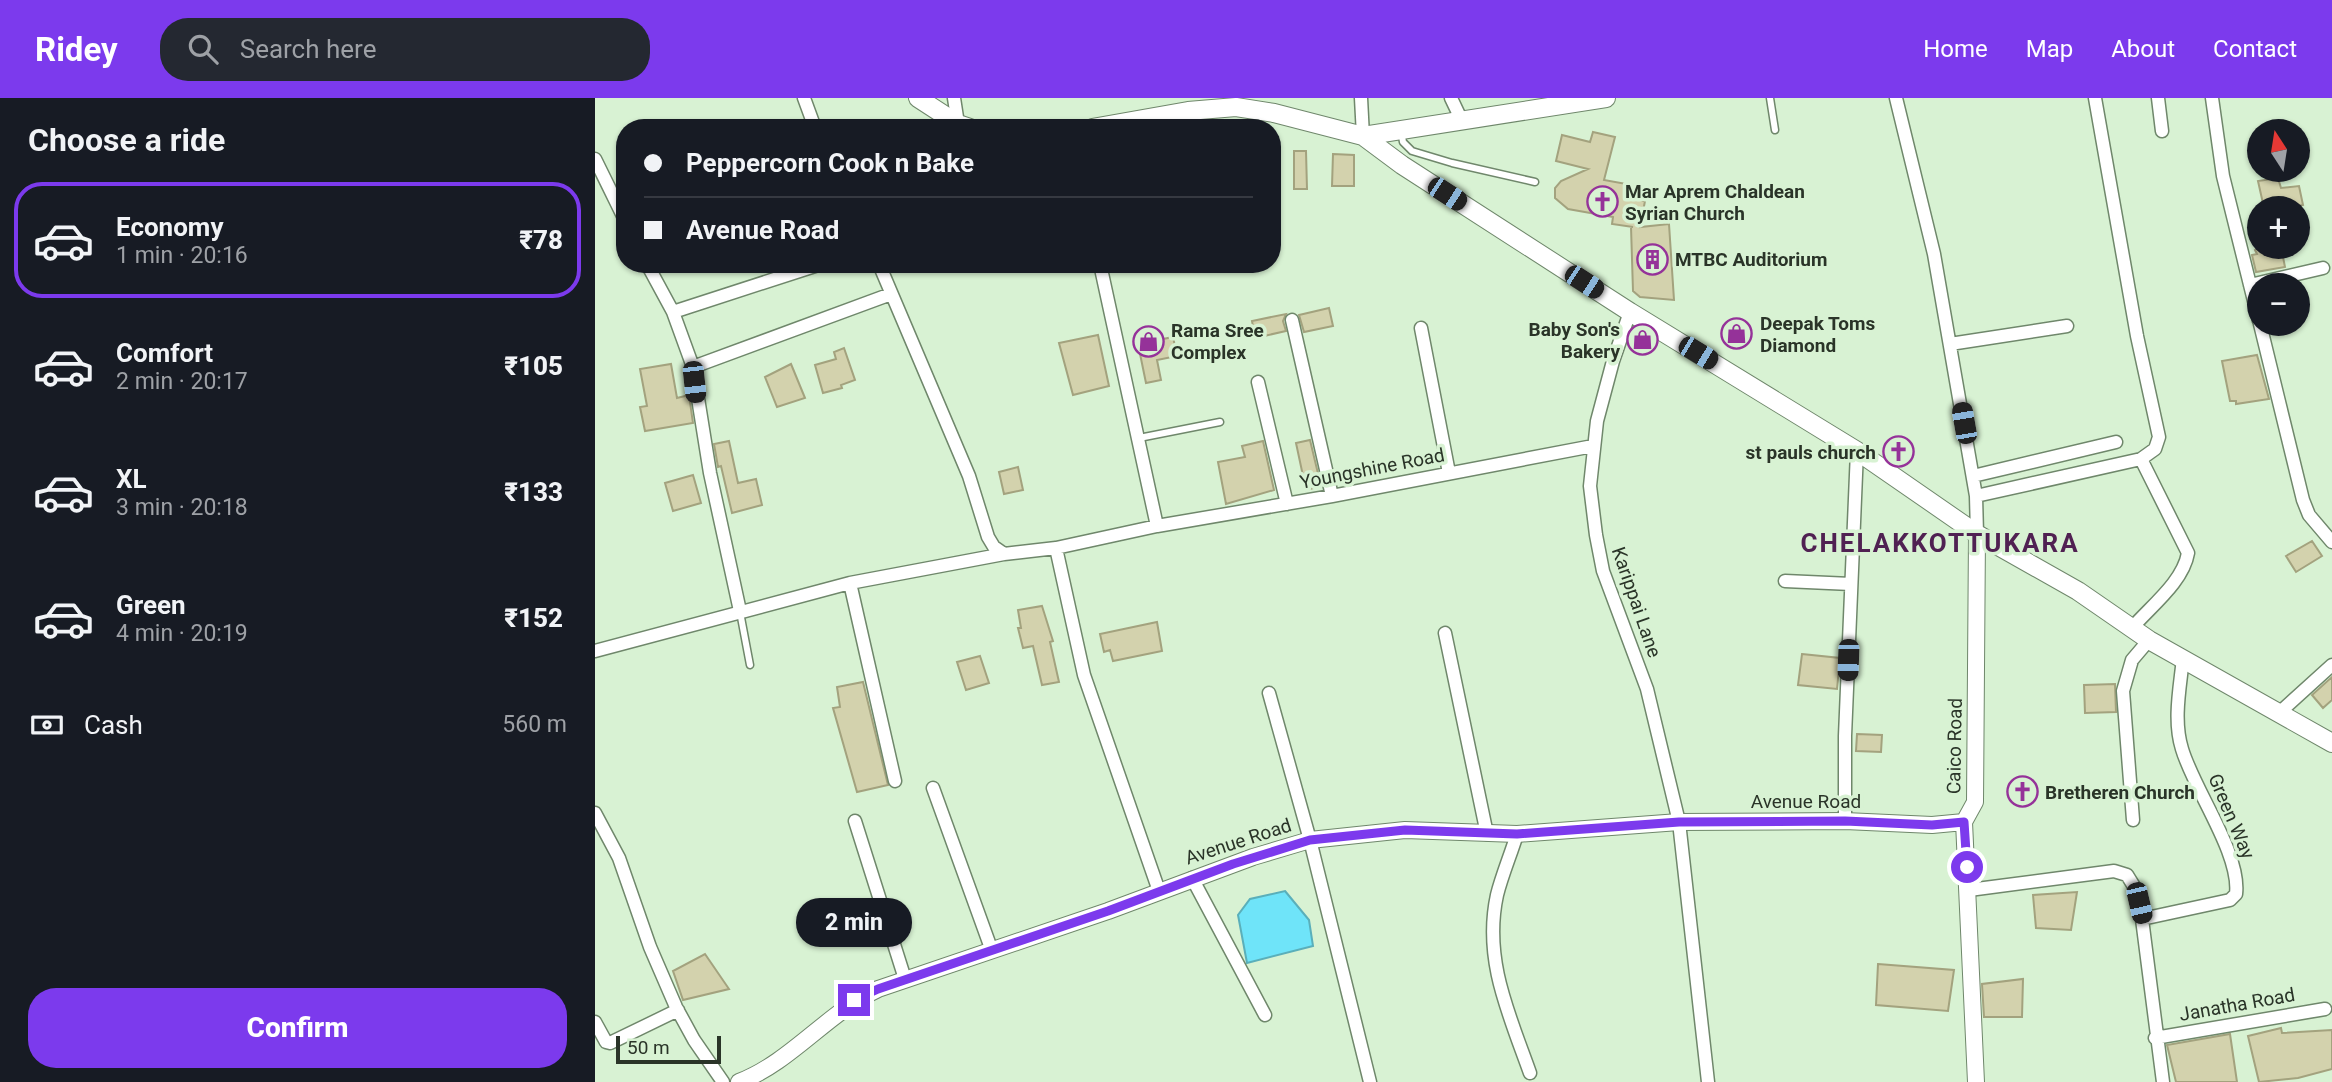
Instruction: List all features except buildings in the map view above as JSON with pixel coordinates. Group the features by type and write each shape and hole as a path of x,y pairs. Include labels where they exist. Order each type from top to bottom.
{"main road":[{"path":"918,98 952,119"},
{"path":"1363,136 1606,98"},
{"path":"1140,119 1235,102 1363,136 1402,165 1629,312 1857,450 1977,534 2078,591 2149,640 2332,743"}],"street":[{"path":"804,98 812,119"},
{"path":"954,98 962,119"},
{"path":"1361,98 1363,136"},
{"path":"1451,98 1461,119"},
{"path":"1896,98 1934,254 1973,476 1977,534"},
{"path":"1976,496 2141,459 2155,449 2159,437 2137,336 2095,98"},
{"path":"2158,98 2162,131"},
{"path":"2211,98 2223,176 2247,273"},
{"path":"595,159 616,194"},
{"path":"2302,273 2323,268"},
{"path":"652,273 673,312 692,367 710,473 740,611"},
{"path":"673,312 793,273"},
{"path":"882,273 924,365 969,476 988,537 993,547 1004,554"},
{"path":"1102,273 1157,526"},
{"path":"692,367 891,295"},
{"name":"Karippai Lane","path":"1629,312 1613,361 1593,446 1590,486 1603,572 1647,689 1679,822 1707,1082"},
{"path":"1292,320 1332,496"},
{"path":"1950,344 2067,326"},
{"path":"1421,328 1450,472"},
{"path":"2263,336 2303,500 2309,515 2332,542"},
{"path":"1258,382 1287,504"},
{"path":"1973,476 2116,442"},
{"name":"Youngshine Road","path":"595,651 850,583 1004,554 1056,548 1157,526 1593,446"},
{"path":"1845,821 1857,450"},
{"path":"2132,628 2179,575 2186,564 2188,553 2141,459"},
{"name":"Caico Road","path":"1976,1082 1964,822 1975,802 1977,534"},
{"path":"1056,548 1084,675 1159,891"},
{"path":"1785,581 1851,584"},
{"path":"850,583 895,781"},
{"path":"1445,634 1487,834"},
{"path":"2133,820 2123,691 2131,660 2149,640"},
{"name":"Green Way","path":"2142,919 2230,900 2236,894 2235,872 2182,750 2177,721 2183,658"},
{"path":"2279,713 2332,665"},
{"path":"1269,693 1310,840 1370,1082"},
{"path":"933,788 992,951"},
{"path":"595,813 619,858 650,947 678,1010 694,1040 723,1082"},
{"path":"855,821 905,979"},
{"name":"Avenue Road","path":"739,1082 761,1078 854,1000 905,979 992,951 1192,878 1310,840 1405,830 1517,834 1679,822 1845,821 1932,825 1964,822"},
{"path":"1517,834 1497,896 1492,954 1497,982 1530,1073"},
{"name":"Janatha Road","path":"1969,890 2114,871 2127,875 2135,888 2142,919 2155,1038 2163,1082"},
{"path":"1192,878 1265,1015"},
{"name":"Janatha Road","path":"2155,1038 2325,1009"},
{"path":"595,1022 605,1042 610,1043 678,1010"}],"lane":[{"path":"1770,98 1775,130"},
{"path":"1400,130 1403,142 1412,150 1452,163 1535,182"},
{"path":"1137,439 1220,422"},
{"path":"740,611 750,665"}],"water":[{"path":"1285,891 1309,920 1313,946 1247,963 1238,915 1250,899"}],"place":[{"name":"Mar Aprem Chaldean Syrian Church","path":"1602,202"},
{"name":"MTBC Auditorium","path":"1652,259"},
{"name":"Deepak Toms Diamond","path":"1737,334"},
{"name":"Baby Son's Bakery","path":"1643,340"},
{"name":"Rama Sree Complex","path":"1148,341"},
{"name":"st pauls church","path":"1899,452"},
{"name":"Bretheren Church","path":"2022,792"}],"district":[{"name":"CHELAKKOTTUKARA","path":"1940,543"}],"route":[{"path":"854,1000 878,989 1108,911 1192,878 1289,845 1363,832 1405,830 1517,834 1679,822 1845,821 1932,825 1964,822 1967,867"}]}
